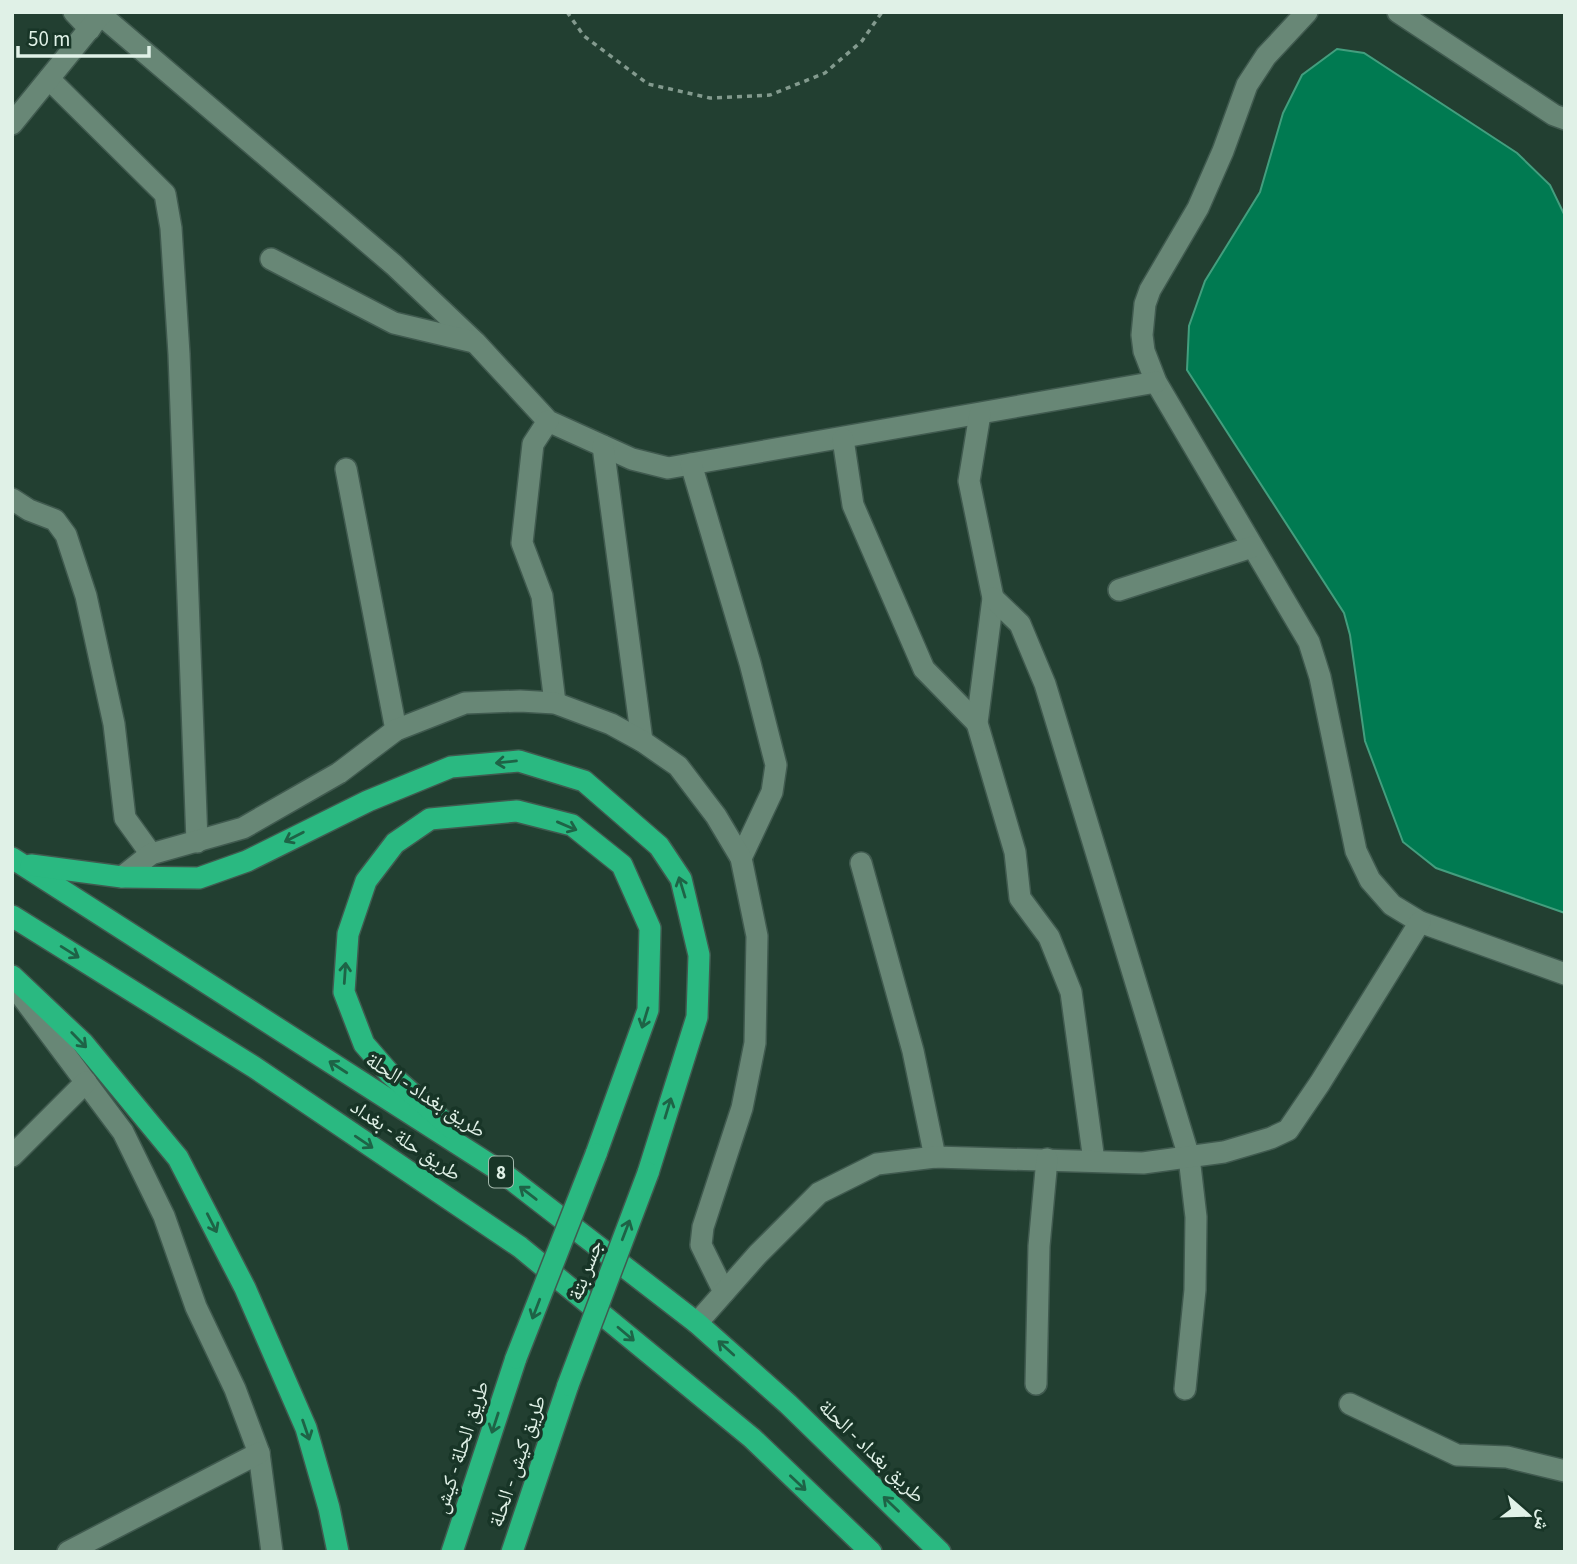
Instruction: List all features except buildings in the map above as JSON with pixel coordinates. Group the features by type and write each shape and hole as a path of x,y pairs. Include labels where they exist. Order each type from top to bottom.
{"highway":[{"name":"جسر بتة","path":"17,861 122,877 199,878 247,861 368,800 451,767 519,761 584,781 659,846 681,879 699,955 697,1017 648,1173 568,1385"},
{"name":"جسر بتة","path":"502,1173 390,1073 364,1044 344,992 348,934 366,881 395,843 430,819 517,811 572,825 622,865 650,928 648,1010 596,1154 516,1358"},
{"name":"طريق بغداد - الحلة","path":"17,861 502,1173 697,1323 788,1405 940,1552"},
{"name":"طريق حلة - بغداد","path":"12,916 254,1067 520,1247 752,1438 871,1552"},
{"path":"12,976 83,1043 178,1158 245,1288 306,1428 329,1508 338,1552"},
{"name":"طريق الحلة - كيش","path":"452,1552 516,1358"},
{"name":"طريق كيش - الحلة","path":"512,1552 568,1385"}],"street":[{"path":"74,12 98,19 394,265 475,342 548,421 632,459 668,468 1156,382"},
{"path":"1307,12 1266,56 1247,85 1213,178 1183,237 1150,290 1145,304 1142,335 1144,351 1156,382 1309,642 1315,658 1356,851 1375,887 1392,905 1420,922 1565,974"},
{"path":"1398,12 1561,120"},
{"path":"12,124 98,19"},
{"path":"49,79 165,194 171,228 179,354 197,842"},
{"path":"271,258 394,323 475,342"},
{"path":"980,414 969,481 993,598 977,723 1015,852 1020,898 1049,937 1070,992 1094,1161"},
{"path":"548,421 533,444 522,543 542,596 555,703"},
{"path":"843,439 853,505 924,669 977,723"},
{"path":"603,446 642,741"},
{"path":"691,464 750,663 776,765 772,792 741,859"},
{"path":"346,469 396,730"},
{"path":"12,499 29,510 55,520 66,535 86,596 114,724 125,817 151,854"},
{"path":"1119,590 1252,547"},
{"path":"993,598 1020,624 1045,684 1189,1157 1196,1217 1195,1290 1185,1389"},
{"path":"122,877 151,854 243,828 339,774 396,730 465,703 555,703 611,724 642,741 678,766 716,816 741,859 757,936 755,1043 742,1108 704,1227 702,1245 724,1292"},
{"path":"861,863 913,1051 935,1157"},
{"path":"697,1323 819,1193 877,1164 935,1157 1143,1163 1224,1152 1288,1130 1420,922"},
{"path":"12,984 123,1132 164,1216 196,1307 235,1389 259,1452 272,1552"},
{"path":"12,1156 86,1082"},
{"path":"1037,1384 1039,1246 1047,1159"},
{"path":"1350,1404 1457,1455 1507,1458 1565,1471"},
{"path":"68,1552 259,1452"}],"path":[{"path":"567,12 584,36 648,84 710,98 769,95 825,73 862,41 882,12"}],"shaded area":[{"path":"1337,49 1364,53 1517,153 1550,185 1565,216 1565,913 1436,868 1403,842 1365,741 1350,635 1344,613 1187,370 1189,326 1205,281 1260,192 1283,113 1302,75"}]}
